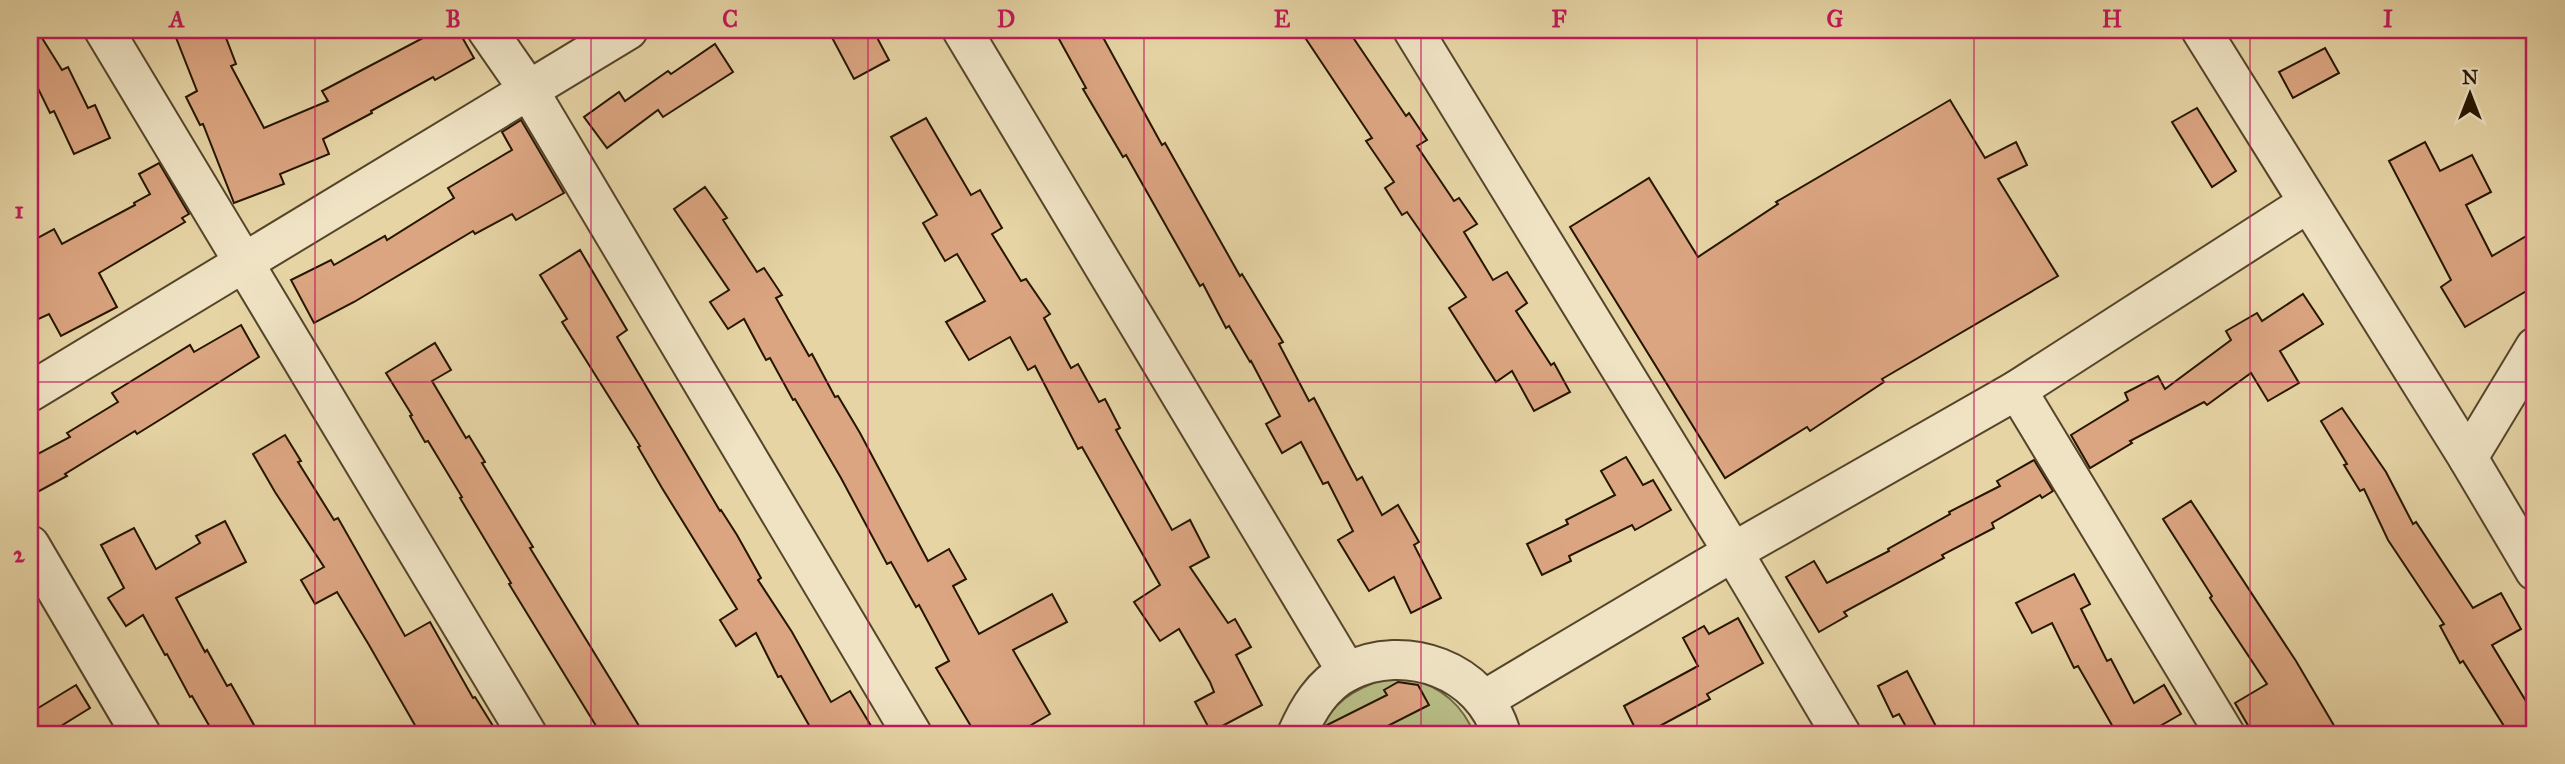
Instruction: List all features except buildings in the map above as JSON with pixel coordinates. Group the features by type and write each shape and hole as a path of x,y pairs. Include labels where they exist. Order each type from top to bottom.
{"street":[{"path":"104,30 527,734"},
{"path":"486,30 528,89 912,734"},
{"path":"30,392 628,30"},
{"path":"962,30 1347,672"},
{"path":"1413,30 1842,734"},
{"path":"2201,30 2468,458 2535,572"},
{"path":"1484,700 1733,552 2017,390 2308,203"},
{"path":"2468,458 2535,347"},
{"path":"2017,390 2225,734"},
{"path":"30,545 141,734"},
{"path":"1297,734 1307,712 1324,689 1347,672 1383,660 1421,661 1456,675 1484,700 1501,734"}],"green space":[{"path":"1384,679 1412,680 1433,687 1458,707 1474,734 1320,734 1330,714 1344,699 1363,687"}]}
